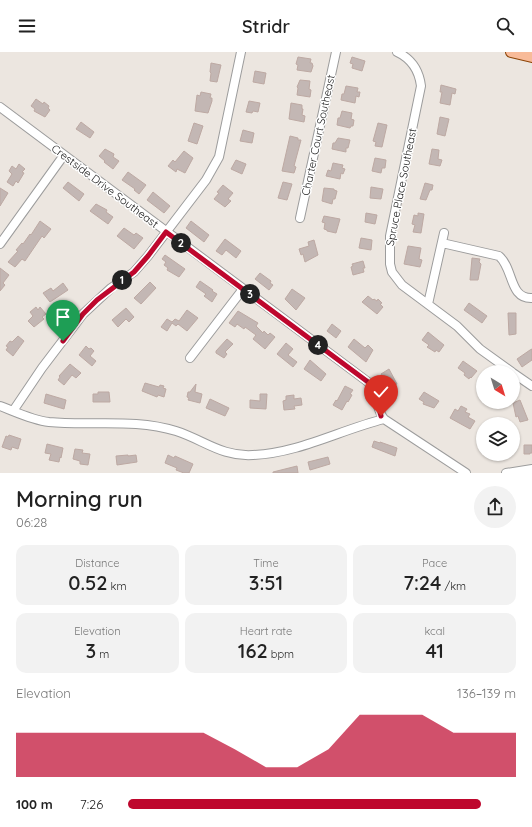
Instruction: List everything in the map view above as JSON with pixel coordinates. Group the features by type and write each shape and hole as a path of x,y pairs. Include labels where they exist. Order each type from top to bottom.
{"main road":[{"path":"511,52 532,57"}],"street":[{"path":"13,411 42,368 83,314 111,288 134,272 206,180 219,157 241,52"},
{"name":"Charter Court Southeast","path":"300,218 336,52"},
{"name":"Spruce Place Southeast","path":"398,52 407,57 415,66 419,74 420,86 390,236 390,264 394,276 402,285 457,326 480,349 502,365"},
{"name":"Crestside Drive Southeast","path":"0,107 368,382 374,390 381,416 384,419"},
{"path":"0,244 3,233 64,155"},
{"path":"428,304 444,233"},
{"path":"442,243 499,256 505,261 510,273 513,287 519,294 527,298 532,298"},
{"path":"190,358 243,289"},
{"name":"Spruce Place Southeast","path":"520,378 532,386"},
{"path":"0,406 39,420 50,422 120,423 164,428 194,438 220,451 232,454 252,455 296,448 368,423 384,419 466,473"},
{"path":"506,473 532,469"}],"building":[{"path":"298,57 311,59 310,63 312,63 313,66 311,72 297,70 298,65 296,64"},
{"path":"352,57 365,61 362,71 352,68 353,64 350,63"},
{"path":"211,63 221,65 217,82 210,81"},
{"path":"255,71 266,73 264,84 253,82"},
{"path":"300,80 310,81 310,97 297,95 297,87"},
{"path":"441,85 456,89 455,94 452,93 450,105 440,103 442,92 440,92"},
{"path":"346,86 358,88 357,92 360,92 359,97 356,96 355,103 341,100"},
{"path":"201,92 211,94 210,98 212,98 212,101 208,113 195,111 197,95 200,96"},
{"path":"36,99 49,106 48,108 50,110 45,117 34,111 35,109 31,106"},
{"path":"249,101 260,103 258,112 246,112"},
{"path":"291,103 302,105 302,115 305,116 304,122 289,119"},
{"path":"342,111 352,113 351,119 354,120 353,126 350,128 337,125 338,118 340,118"},
{"path":"440,117 449,119 445,136 437,134"},
{"path":"81,122 94,132 90,138 76,129"},
{"path":"194,123 203,126 197,144 188,141"},
{"path":"378,123 387,125 382,147 375,146 376,142 373,141"},
{"path":"243,130 254,133 252,143 240,141"},
{"path":"290,136 301,140 294,166 296,167 294,173 282,171"},
{"path":"338,138 350,140 348,148 346,148 346,152 332,149 333,143 335,143"},
{"path":"105,149 114,154 113,157 119,161 113,169 99,156"},
{"path":"432,149 439,150 438,159 442,160 440,166 429,164"},
{"path":"184,151 193,158 185,173 177,169 176,172 168,166 173,160 175,162"},
{"path":"375,158 386,160 385,168 382,168 381,173 372,171"},
{"path":"236,160 246,164 242,174 231,169"},
{"path":"333,163 343,165 342,168 345,169 343,174 341,173 340,179 326,176 328,170 331,171"},
{"path":"19,164 25,169 22,172 24,173 18,183 16,181 13,186 7,182 12,174 9,171 12,166 16,169"},
{"path":"128,172 146,185 139,194 134,190 135,189 122,180"},
{"path":"68,182 84,194 79,201 63,188"},
{"path":"283,182 292,184 287,200 278,198"},
{"path":"425,183 433,185 432,190 430,190 426,200 420,199"},
{"path":"223,185 233,193 228,199 231,201 225,207 214,199 219,193 217,192"},
{"path":"371,187 383,189 381,199 370,198"},
{"path":"0,188 8,193 0,206"},
{"path":"324,188 334,189 337,191 332,204 322,201"},
{"path":"153,192 170,206 164,213 147,200"},
{"path":"96,204 107,210 106,212 113,217 108,224 90,211"},
{"path":"366,213 377,215 375,224 365,222"},
{"path":"418,213 424,214 421,233 413,232 415,225 412,224 414,215 418,216"},
{"path":"324,216 340,219 336,233 324,229 325,223 322,222"},
{"path":"40,221 51,229 44,238 42,236 25,261 22,259 15,267 8,262 18,251 16,250 22,243 23,244 30,234 31,235"},
{"path":"191,221 209,235 204,242 186,228"},
{"path":"124,228 134,235 136,233 143,238 134,249 117,236"},
{"path":"361,238 372,240 371,250 359,248"},
{"path":"225,239 241,251 236,258 226,250 222,255 216,251"},
{"path":"314,240 318,255 305,262 303,254 301,255 299,249 309,246 308,242"},
{"path":"408,246 421,248 419,259 422,260 420,267 404,264"},
{"path":"165,255 185,269 179,277 167,270 168,268 164,265 166,262 162,259"},
{"path":"472,258 480,259 479,262 481,264 478,280 470,280"},
{"path":"363,261 365,268 363,268 364,272 353,275 351,267 353,266 352,264"},
{"path":"0,268 9,275 3,283 5,285 0,291"},
{"path":"260,273 271,281 270,283 273,285 269,290 255,279"},
{"path":"200,281 217,294 212,302 204,296 206,294 196,287"},
{"path":"150,282 156,288 141,304 134,298"},
{"path":"63,283 68,290 50,302 43,293 51,288 53,291"},
{"path":"292,289 305,298 296,310 285,299"},
{"path":"368,296 373,300 374,299 377,301 378,299 382,303 380,304 383,307 377,314 362,302"},
{"path":"469,303 487,316 482,323 464,310"},
{"path":"36,307 38,310 40,307 46,314 42,317 44,319 34,327 28,321 33,316 30,312"},
{"path":"126,308 134,317 129,322 126,319 118,327 112,320"},
{"path":"187,310 198,318 187,331 178,324 176,326 172,323 167,331 161,327 167,319 172,322 175,319 179,321"},
{"path":"238,311 258,323 256,326 263,333 264,331 268,335 270,333 275,337 265,349 253,339 256,335 245,327 244,329 237,324 235,327 229,323"},
{"path":"508,313 516,313 516,334 509,335"},
{"path":"332,324 341,331 336,338 327,331"},
{"path":"428,332 444,345 439,352 436,350 435,352 427,347 429,345 422,340"},
{"path":"18,336 24,341 13,356 6,350 8,347 6,346 10,341 12,342"},
{"path":"227,339 233,344 225,352 227,354 224,358 216,353 216,351"},
{"path":"354,339 365,348 368,345 373,350 366,362 348,347"},
{"path":"286,343 293,349 288,355 297,362 293,367 277,354"},
{"path":"86,346 94,351 90,356 96,361 92,366 79,355"},
{"path":"532,349 532,360 522,367 517,359"},
{"path":"310,360 326,374 321,381 304,369"},
{"path":"463,361 476,370 476,372 469,379 464,375 465,373 458,368"},
{"path":"70,364 81,373 76,378 72,375 64,385 58,380 60,377 59,376"},
{"path":"389,369 397,384 389,388 381,374"},
{"path":"145,383 159,387 160,385 164,386 163,388 166,389 164,397 158,395 157,397 142,391"},
{"path":"196,384 195,392 202,394 200,403 188,400 189,398 187,397 188,392 190,392"},
{"path":"345,386 353,390 350,394 352,395 342,410 333,405 336,400 337,401"},
{"path":"98,392 109,392 110,402 93,402 93,394 98,394"},
{"path":"424,392 439,401 434,408 423,404 424,402 419,399"},
{"path":"46,394 66,400 64,409 44,403"},
{"path":"260,394 267,394 266,409 250,408 250,400 260,401"},
{"path":"294,395 294,399 301,398 302,405 294,406 295,409 284,410 283,401 286,400 286,396"},
{"path":"210,399 229,408 225,416 206,408"},
{"path":"520,400 528,420 520,422 520,417 516,417 514,409 520,409"},
{"path":"461,406 467,409 465,412 470,414 468,417 475,421 470,429 450,418 455,409 458,411"},
{"path":"9,435 21,439 18,449 12,447 11,450 2,447 6,436 8,437"},
{"path":"374,441 397,448 395,456 372,447"},
{"path":"47,444 63,448 59,462 49,460 51,454 45,453"},
{"path":"524,445 532,445 532,453 524,454"},
{"path":"75,449 83,450 82,453 90,454 88,465 80,464 80,461 73,459"},
{"path":"136,455 137,462 117,465 116,456"},
{"path":"168,455 174,458 175,456 193,464 189,473 176,470 177,468 165,463"},
{"path":"328,457 330,464 310,470 308,462"},
{"path":"297,466 298,473 273,473 273,472"}],"route":[{"path":"63,341 83,314 97,300 134,272 166,232 368,382 374,390 381,416"}]}
